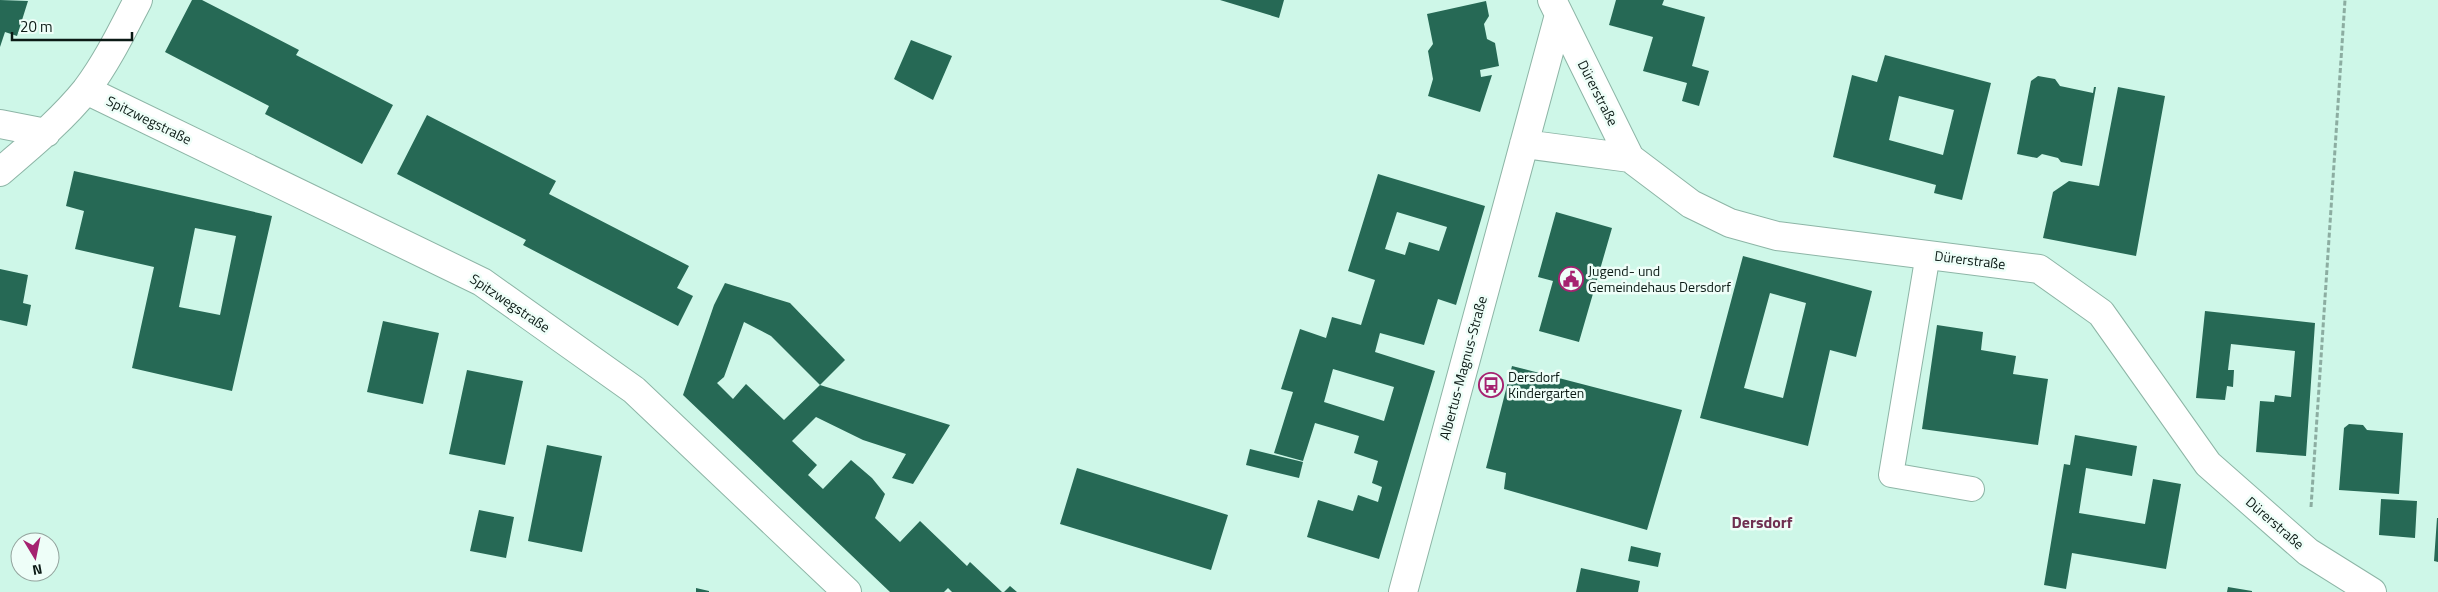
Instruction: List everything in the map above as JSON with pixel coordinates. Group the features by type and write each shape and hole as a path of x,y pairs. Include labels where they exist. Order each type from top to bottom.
{"street":[{"path":"0,172 46,132 86,90 116,44 138,0"},
{"name":"Dürerstraße","path":"1556,8 1630,158 1691,204 1730,223 1777,236 2039,269 2102,314 2208,464 2308,552 2372,592"},
{"name":"Albertus-Magnus-Straße","path":"1403,592 1524,144 1556,8"},
{"name":"Spitzwegstraße","path":"86,90 482,282 634,390 847,592"},
{"path":"0,124 46,132"},
{"path":"1524,144 1630,158"}],"lane":[{"path":"1928,254 1891,475 1972,489"}],"path":[{"path":"2308,552 2345,0"}],"building":[{"path":"0,0 28,1 17,36 5,32 0,47"},
{"path":"192,0 202,0 299,50 296,55 393,105 362,164 265,114 269,106 165,52"},
{"path":"1220,0 1284,0 1279,18"},
{"path":"1616,0 1664,0 1662,5 1705,17 1692,66 1709,71 1699,106 1682,101 1687,83 1643,71 1653,37 1609,25"},
{"path":"1486,1 1489,16 1484,24 1487,39 1495,43 1499,66 1480,70 1481,77 1492,75 1480,112 1428,96 1433,79 1428,51 1433,44 1427,14"},
{"path":"911,40 952,56 933,100 894,79"},
{"path":"1885,55 1991,83 1962,200 1934,193 1936,185 1833,157 1852,75 1877,82","holes":["1899,96 1954,110 1943,155 1889,140"]},
{"path":"2038,76 2055,79 2060,86 2093,93 2094,87 2096,87 2082,166 2061,162 2058,158 2042,154 2037,158 2017,154 2031,81"},
{"path":"2118,87 2165,96 2136,256 2043,238 2053,192 2069,181 2099,186"},
{"path":"427,115 556,181 549,194 689,266 677,288 693,296 678,326 523,245 526,240 397,174"},
{"path":"74,171 272,216 232,391 132,368 154,267 75,249 84,211 66,206","holes":["195,228 236,236 220,315 179,307"]},
{"path":"1378,174 1485,206 1456,305 1438,299 1424,345 1380,333 1375,352 1435,371 1379,559 1307,537 1318,500 1353,511 1358,495 1378,502 1382,487 1372,483 1378,461 1354,453 1359,436 1315,423 1303,461 1274,453 1293,392 1281,389 1300,329 1326,338 1332,317 1361,325 1375,280 1348,271","holes":["1397,212 1447,227 1439,251 1409,242 1405,255 1385,249","1333,369 1394,387 1384,421 1324,402"]},
{"name":"Jugend- und Gemeindehaus Dersdorf","path":"1556,212 1612,228 1579,342 1539,331 1553,281 1538,277"},
{"path":"1743,256 1872,291 1856,357 1830,350 1808,446 1700,418","holes":["1770,293 1806,303 1783,398 1744,388"]},
{"path":"0,269 28,275 23,303 31,305 27,326 0,320"},
{"path":"725,283 790,303 845,360 820,385 950,425 913,484 892,478 906,454 863,440 816,417 792,441 817,465 808,475 823,489 851,460 872,478 885,494 875,518 900,542 920,521 967,566 970,562 1002,592 952,592 948,588 944,592 890,592 683,395 714,305","holes":["744,322 771,336 820,385 784,420 746,384 733,399 717,383 724,377"]},
{"path":"2205,311 2315,323 2306,456 2256,452 2260,401 2274,402 2275,395 2291,397 2295,351 2231,344 2228,370 2234,370 2233,387 2227,386 2225,400 2196,398"},
{"path":"383,321 439,333 423,404 367,392"},
{"path":"1937,325 1983,332 1981,350 2016,356 2013,374 2048,379 2038,445 1922,429"},
{"path":"1512,366 1682,410 1647,530 1504,489 1506,473 1486,468"},
{"path":"467,370 523,381 505,465 449,454"},
{"path":"2349,424 2363,425 2367,430 2403,433 2399,494 2339,490 2344,428"},
{"path":"2075,435 2137,446 2132,476 2086,468 2079,513 2145,524 2153,479 2181,484 2166,569 2072,553 2066,589 2044,585 2064,464 2070,465"},
{"path":"547,445 602,456 582,552 528,541"},
{"path":"1250,449 1303,462 1299,478 1246,465"},
{"path":"1077,468 1228,515 1211,570 1060,524"},
{"path":"2381,499 2417,501 2415,538 2379,535"},
{"path":"479,510 514,517 506,558 470,551"},
{"path":"2438,518 2438,562 2434,561"},
{"path":"1631,546 1661,553 1658,567 1628,561"},
{"path":"1581,568 1640,581 1638,592 1576,592"},
{"path":"1010,586 1017,592 1004,592"},
{"path":"2228,587 2252,591 2252,592 2227,592"},
{"path":"696,588 709,591 709,592 696,592"}],"place":[{"name":"Jugend- und Gemeindehaus Dersdorf","path":"1571,279"},
{"name":"Dersdorf Kindergarten","path":"1491,385"}],"district":[{"name":"Dersdorf","path":"1762,522"}]}
